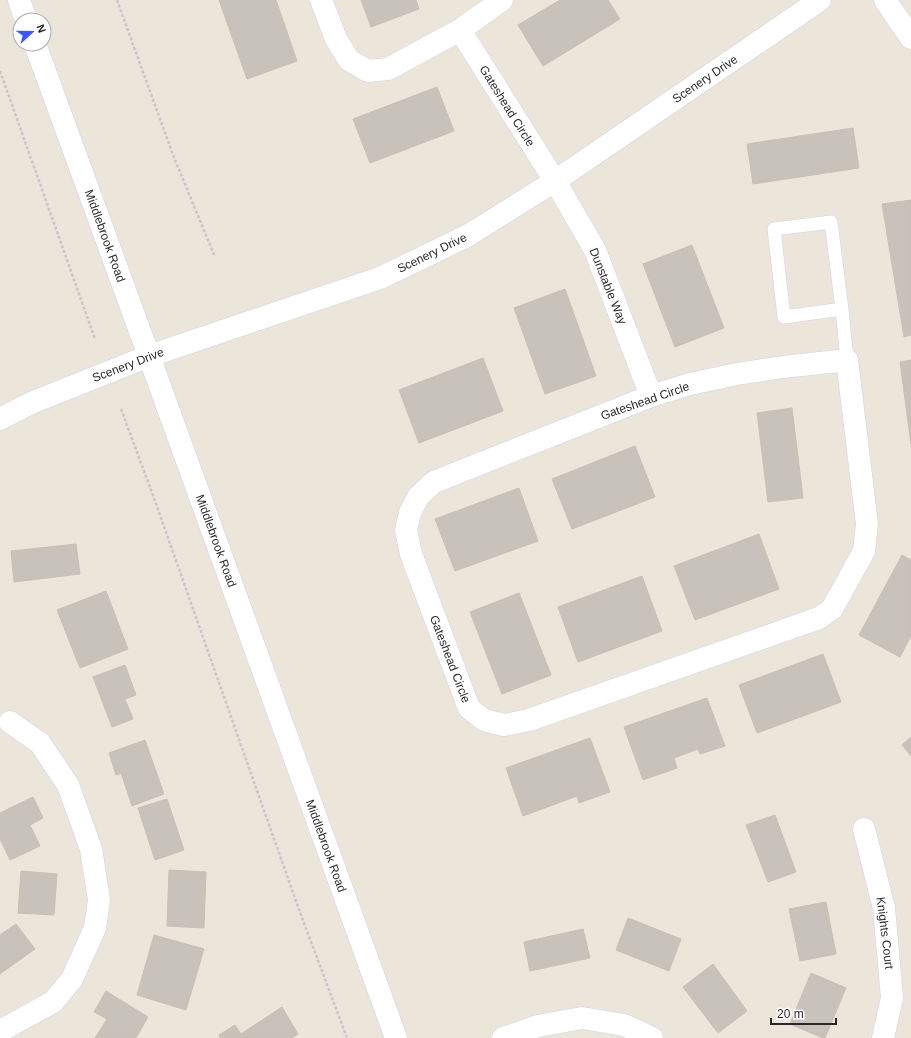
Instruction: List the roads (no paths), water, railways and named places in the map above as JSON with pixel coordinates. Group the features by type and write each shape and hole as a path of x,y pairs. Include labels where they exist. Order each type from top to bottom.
{"street":[{"path":"19,0 23,12"},
{"path":"321,0 336,39 349,60 368,71 388,69 460,30 502,0"},
{"name":"Scenery Drive","path":"0,420 31,403 149,356 380,278 467,236 554,181 820,0"},
{"path":"885,0 911,38"},
{"name":"Gateshead Circle","path":"460,30 554,181"},
{"name":"Middlebrook Road","path":"38,52 396,1038"},
{"name":"Dunstable Way","path":"554,181 595,250 651,396"},
{"name":"Gateshead Circle","path":"847,360 867,524 864,551 832,609 819,618 529,720 504,725 484,720 469,708 411,554 406,530 410,513 418,497 434,482 651,396 690,384 783,366 847,360"},
{"path":"0,1031 52,1002 72,979 95,928 99,900 91,849 68,785 40,742 10,722"},
{"name":"Knights Court","path":"864,829 884,908 892,998 883,1038"},
{"path":"503,1038 538,1026 582,1018 624,1024 652,1038"}],"lane":[{"path":"842,309 784,318 774,229 831,222 842,309 847,360"}]}
